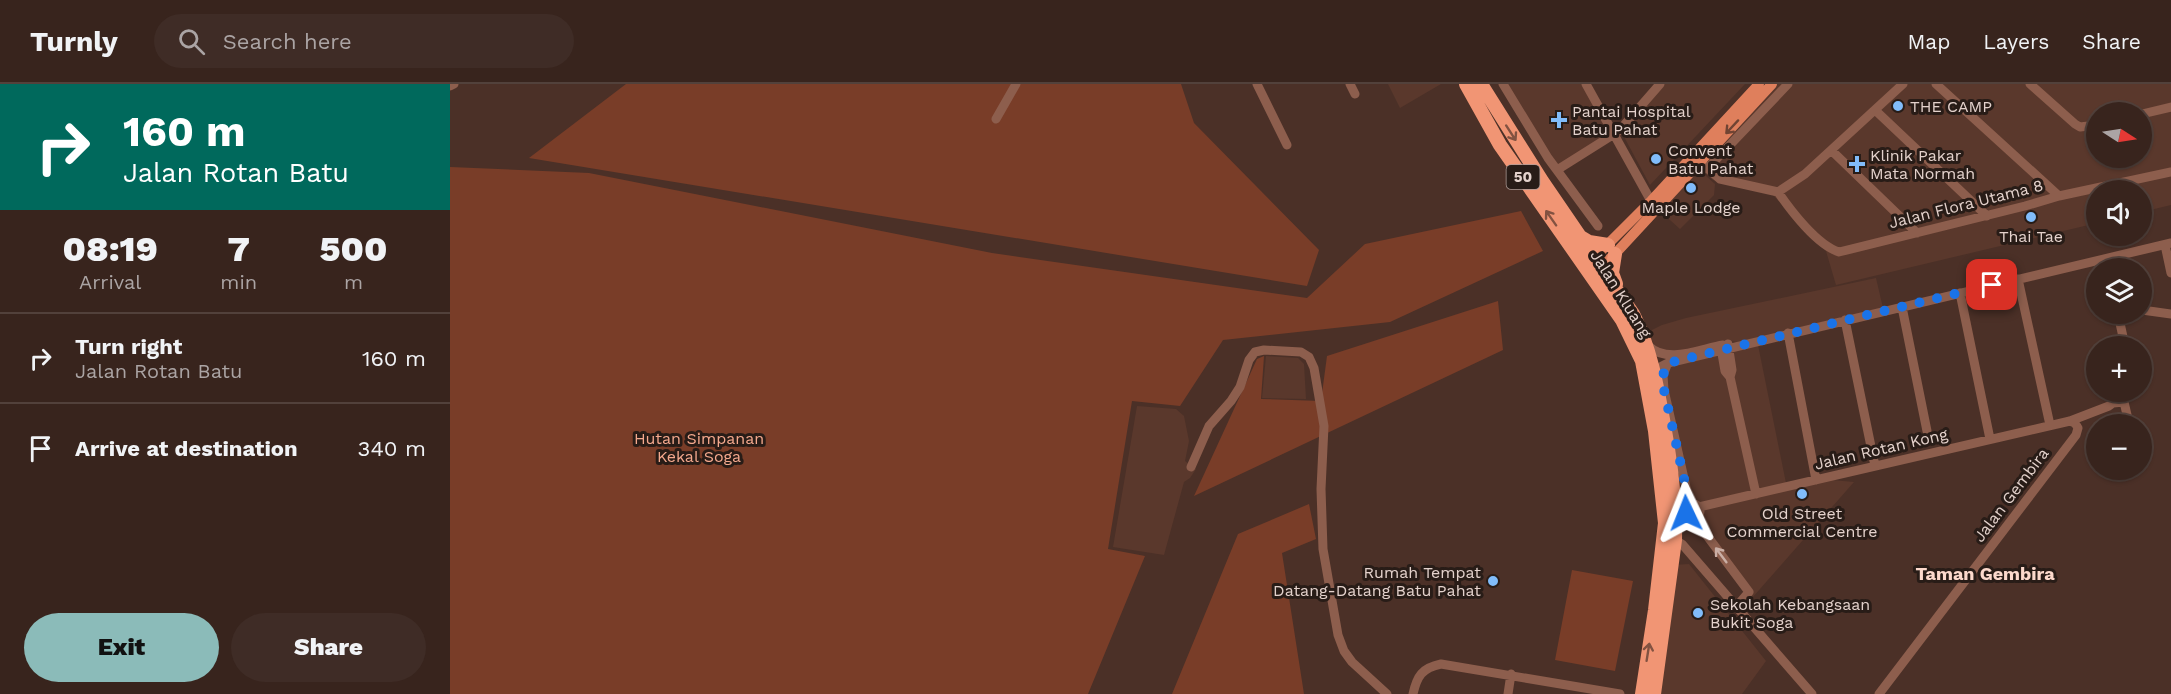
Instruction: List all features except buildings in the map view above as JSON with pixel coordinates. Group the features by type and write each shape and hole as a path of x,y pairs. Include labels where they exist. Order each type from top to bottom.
{"highway":[{"name":"Jalan Kluang","path":"1466,84 1500,145 1593,266 1619,292 1647,343 1656,377 1674,496 1654,694"},
{"name":"Jalan Kluang","path":"1481,84 1578,234 1630,333 1642,361 1661,475 1665,523 1670,541 1642,694"},
{"path":"1578,234 1589,242 1612,250 1612,273 1619,292"},
{"path":"1647,694 1656,678"}],"main road":[{"path":"1612,250 1651,201 1759,84"},
{"path":"1593,266 1704,165 1772,84"}],"street":[{"path":"996,119 1016,84"},
{"path":"1257,84 1287,145"},
{"path":"1350,84 1354,94"},
{"path":"1503,84 1557,170 1598,226"},
{"path":"1586,84 1651,201"},
{"path":"1557,170 1613,136 1660,84"},
{"path":"1788,84 1704,165 1720,179 1778,192 1805,174 1903,84"},
{"path":"1936,84 2059,196"},
{"path":"2030,84 2075,124 2080,127 2086,126"},
{"path":"2152,112 2171,107"},
{"path":"1875,110 1987,216"},
{"path":"1831,150 1917,233"},
{"name":"Jalan Flora Utama 8","path":"1778,192 1787,205 1828,248 1839,252 2059,196 2171,172"},
{"path":"2125,258 2168,244 2171,273"},
{"path":"1656,377 1662,366 1668,363 1727,347 2018,279 2086,268"},
{"path":"2018,279 2050,425"},
{"path":"1960,293 1990,439"},
{"path":"1902,307 1928,431"},
{"path":"2152,311 2171,314"},
{"path":"1845,320 1875,466"},
{"path":"1788,333 1816,480"},
{"path":"1647,343 1658,353 1670,356 1727,347"},
{"path":"1727,347 1725,371 1730,377 1756,494"},
{"path":"1191,467 1209,426 1240,387 1249,360 1256,352 1264,350 1301,352 1309,357 1314,368 1324,426 1321,489 1323,549 1338,635 1352,663 1387,694"},
{"path":"1668,363 1663,375 1664,390 1694,506 1699,514 1696,517 1702,529 1749,592 1737,606"},
{"name":"Jalan Rotan Kong","path":"1694,506 1756,494 2070,421 2116,402"},
{"name":"Jalan Gembira","path":"1879,694 2076,435 2078,428 2070,421"},
{"path":"1670,541 1682,544 1812,694"},
{"path":"1413,694 1420,673 1428,667 1441,664 1511,674 1571,690 1620,694"},
{"path":"1508,694 1511,674"}],"shaded area":[{"path":"1388,84 1441,84 1400,108"},
{"path":"1500,84 1589,84 1616,137 1556,174"},
{"name":"Convent Batu Pahat","path":"1664,84 1745,84 1650,185 1622,133"},
{"path":"1774,84 2171,84 2171,205 2152,210 2152,180 2086,180 2086,226 1836,285 1826,251 1771,193 1713,180 1697,166"},
{"path":"1698,169 1715,184 1714,195 1680,229 1660,211"},
{"path":"1876,278 1883,308 1737,342 1728,341 1671,352 1658,349 1646,333 1662,325 1686,318"},
{"path":"1758,345 1787,488 1699,504 1691,501 1665,375 1669,366"},
{"path":"1266,356 1298,358 1304,364 1306,399 1262,398"},
{"path":"1137,406 1176,409 1184,416 1189,441 1185,461 1196,469 1184,482 1164,555 1113,547"},
{"path":"1832,480 1854,482 1752,598 1692,522 1696,510"},
{"name":"Sekolah Kebangsaan Bukit Soga","path":"1689,564 1766,661 1742,694 1656,694 1674,565"}],"green space":[{"path":"626,84 1181,84 1194,123 1319,250 1307,286 529,158"},
{"name":"Hutan Simpanan Kekal Soga","path":"450,167 589,173 992,253 1307,298 1365,244 1521,211 1543,251 1390,322 1223,340 1180,406 1132,401 1108,549 1145,556 1088,694 450,694"},
{"path":"1498,301 1503,350 1194,496 1257,359 1264,356 1261,399 1321,401 1327,356"},
{"path":"1309,504 1316,539 1282,553 1304,694 1172,694 1238,534"},
{"path":"1572,570 1633,581 1615,671 1555,660"}],"place":[{"name":"THE CAMP","path":"1898,106"},
{"name":"Pantai Hospital Batu Pahat","path":"1559,120"},
{"name":"Convent Batu Pahat","path":"1656,159"},
{"name":"Klinik Pakar Mata Normah","path":"1857,164"},
{"name":"Maple Lodge","path":"1691,188"},
{"name":"Thai Tae","path":"2031,217"},
{"name":"Old Street Commercial Centre","path":"1802,494"},
{"name":"Rumah Tempat Datang-Datang Batu Pahat","path":"1493,581"},
{"name":"Sekolah Kebangsaan Bukit Soga","path":"1698,613"}],"district":[{"name":"Taman Gembira","path":"1985,573"}],"route":[{"path":"1686,513 1690,505 1664,390 1663,375 1668,363 1992,285"}]}
